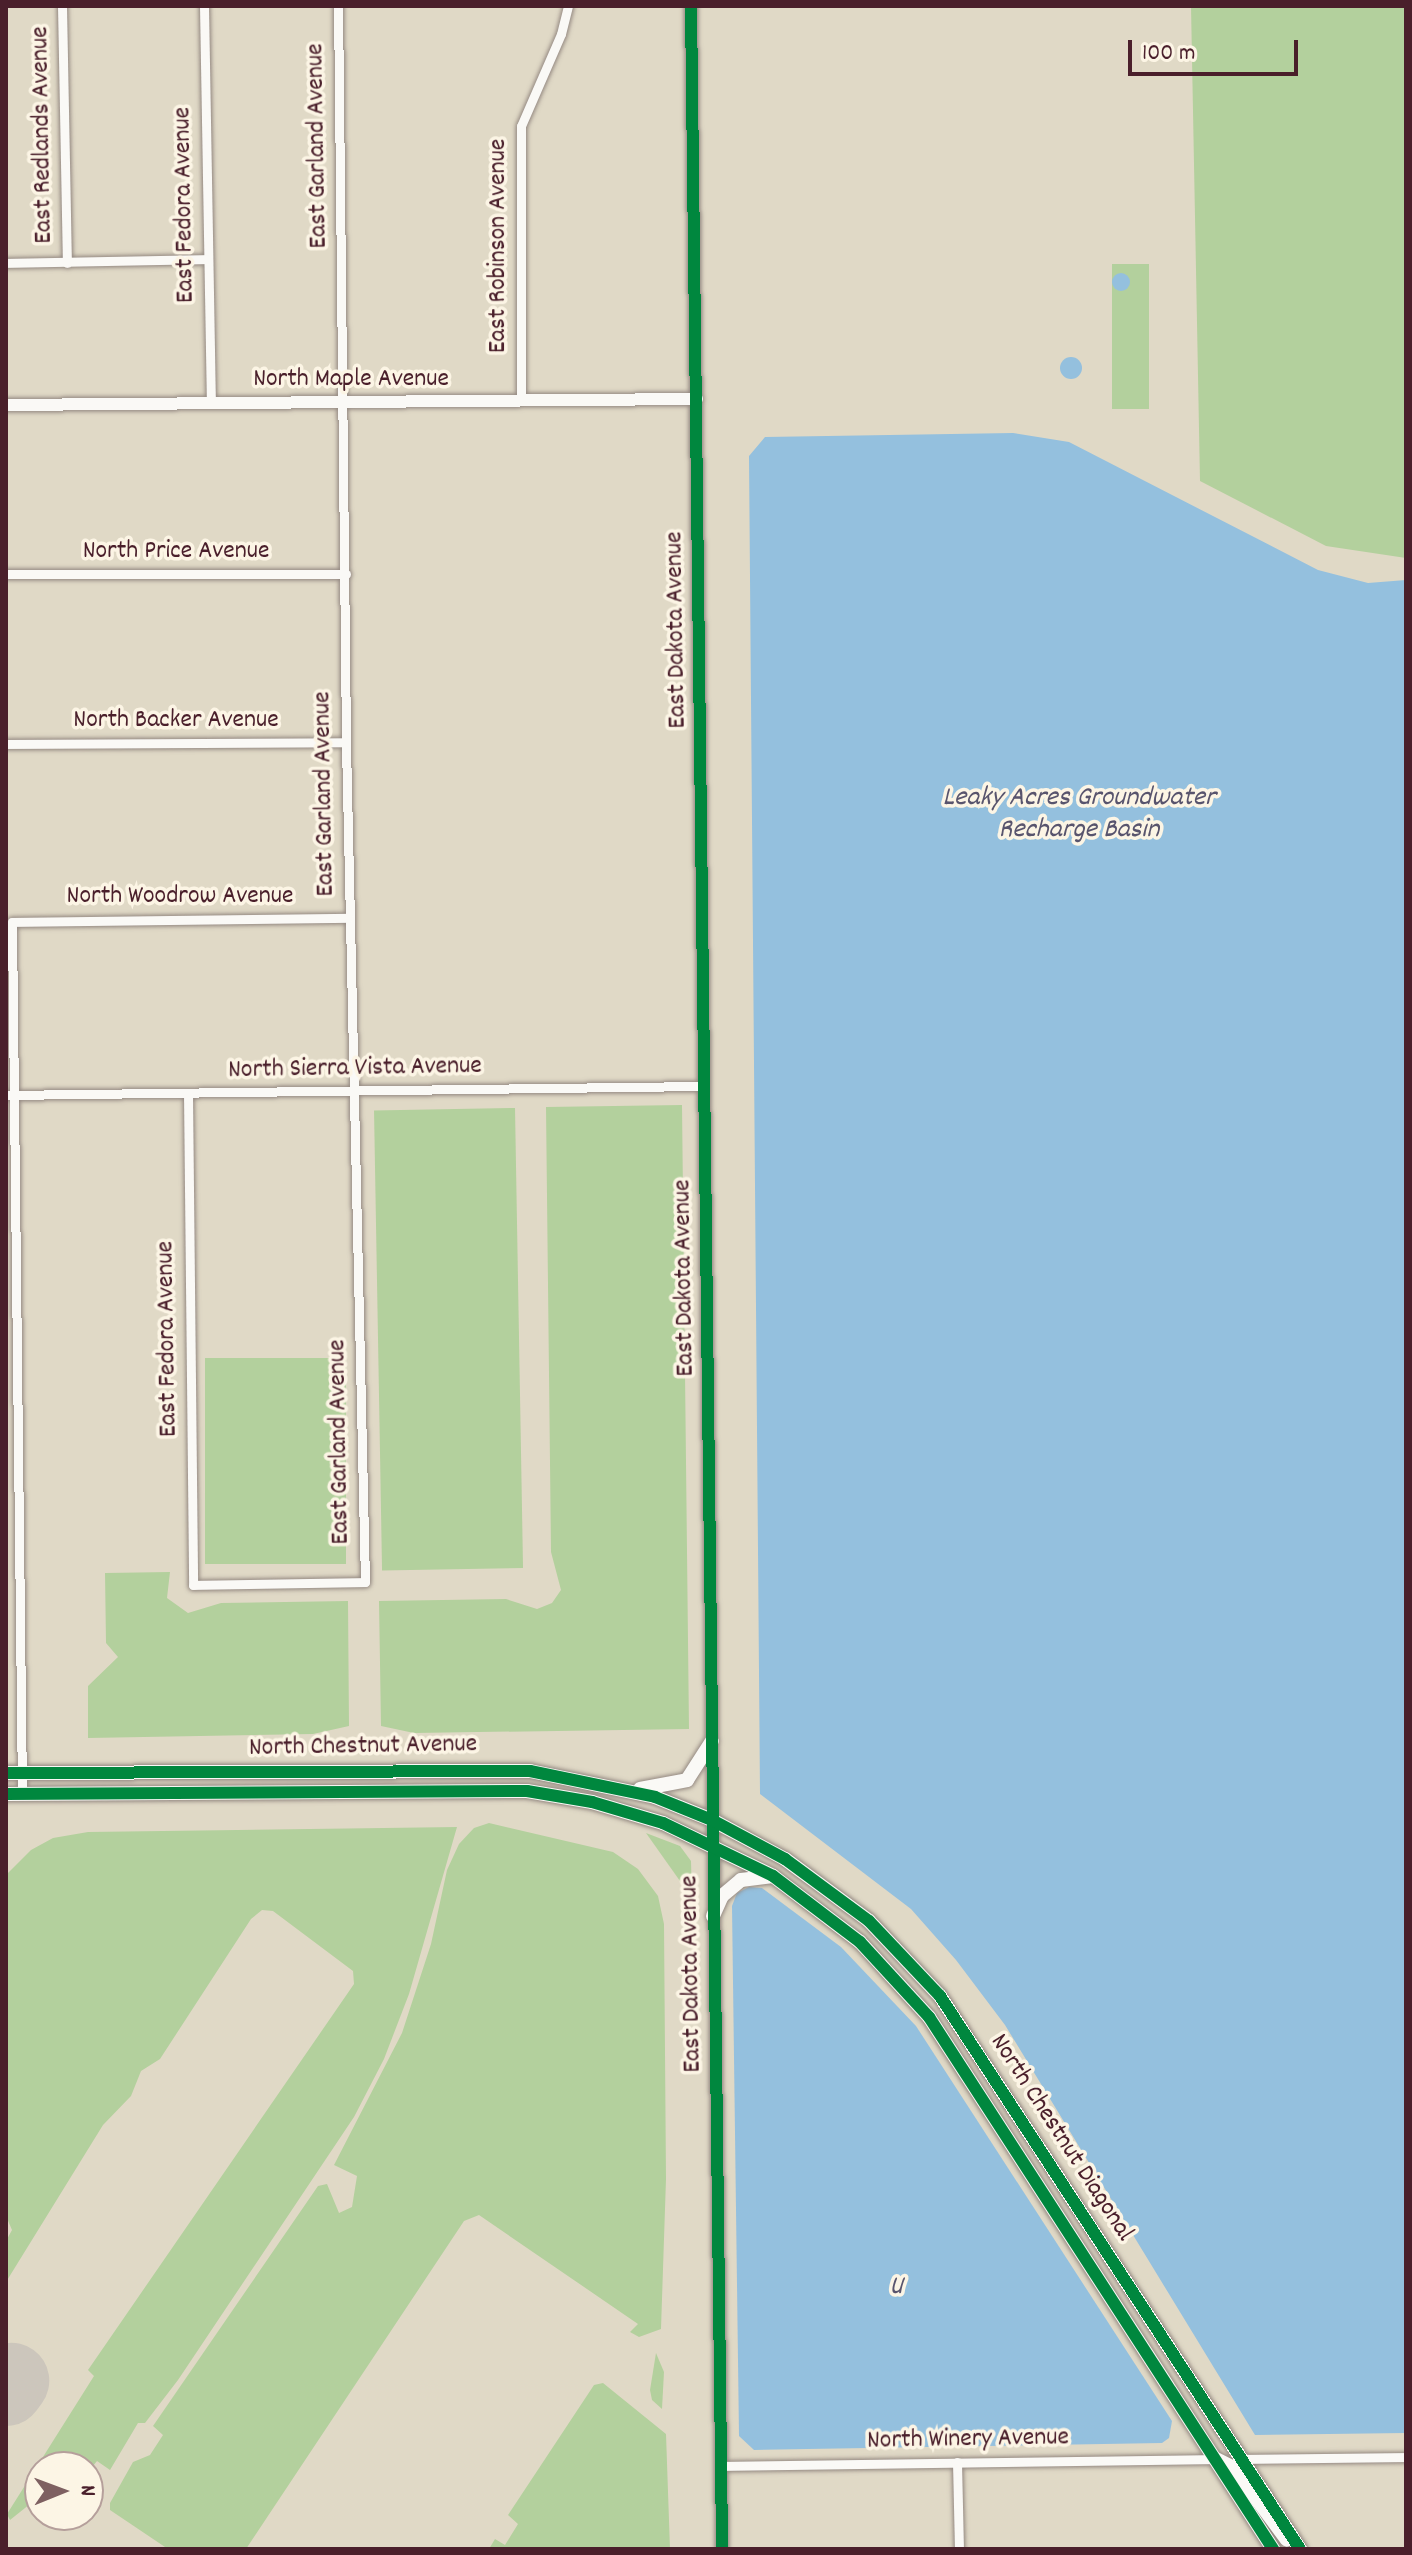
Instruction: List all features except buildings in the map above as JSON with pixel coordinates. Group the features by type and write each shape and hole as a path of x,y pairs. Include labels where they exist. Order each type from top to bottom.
{"main road":[{"path":"630,1790 687,1780 712,1741"},
{"path":"367,1768 367,1789"},
{"name":"North Chestnut Avenue","path":"6,1773 507,1769 630,1790 712,1820"},
{"name":"North Chestnut Avenue","path":"6,1794 367,1789 548,1794 641,1815 713,1843"},
{"name":"North Chestnut Diagonal","path":"712,1820 816,1880 869,1921 925,1977 978,2049 1298,2549"},
{"name":"North Chestnut Diagonal","path":"713,1843 773,1876 860,1942 929,2017 1273,2549"},
{"path":"713,1916 722,1896 741,1880 773,1876"},
{"path":"1216,2459 1234,2468 1271,2525 1298,2549"}],"street":[{"name":"East Redlands Avenue","path":"62,6 67,263"},
{"name":"East Fedora Avenue","path":"204,6 211,402"},
{"name":"East Garland Avenue","path":"193,1585 365,1582 349,918 338,6"},
{"name":"East Robinson Avenue","path":"521,400 521,126 561,34 568,6"},
{"name":"East Dakota Avenue","path":"691,6 722,2549"},
{"path":"6,263 208,259"},
{"name":"North Maple Avenue","path":"6,405 697,399"},
{"name":"North Price Avenue","path":"6,574 346,574"},
{"name":"North Backer Avenue","path":"6,744 346,742"},
{"name":"North Woodrow Avenue","path":"11,1095 12,922 349,918"},
{"name":"North Sierra Vista Avenue","path":"11,1095 705,1086"},
{"name":"East Fedora Avenue","path":"188,1093 193,1585"},
{"path":"11,1095 22,1794"},
{"path":"1241,2459 1406,2457"},
{"name":"North Winery Avenue","path":"721,2466 1216,2459"},
{"path":"957,2462 959,2549"}],"green space":[{"path":"1191,6 1406,6 1406,558 1326,546 1200,481"},
{"path":"1112,264 1149,264 1149,409 1112,409"},
{"path":"682,1105 689,1729 414,1733 381,1726 379,1601 506,1599 537,1609 552,1603 561,1590 551,1552 546,1107"},
{"path":"515,1108 523,1568 382,1570 374,1110"},
{"path":"205,1358 346,1358 346,1564 205,1564"},
{"path":"170,1572 167,1598 188,1613 221,1603 348,1601 349,1726 313,1734 88,1738 88,1686 118,1657 106,1643 105,1573"},
{"path":"489,1823 613,1852 638,1869 658,1896 664,1924 666,2179 661,2329 639,2337 630,2332 638,2324 479,2215 464,2221 246,2549 168,2549 110,2510 110,2503 133,2462 150,2455 163,2435 153,2426 318,2186 327,2184 339,2213 352,2207 357,2176 334,2165 402,2033 431,1944 447,1870 459,1844 474,1828"},
{"path":"457,1827 409,1994 384,2059 354,2117 178,2380 145,2423 138,2423 110,2470 104,2466 104,2451 47,2451 94,2376 88,2370 354,1984 353,1971 273,1911 262,1910 251,1919 160,2059 141,2071 131,2096 103,2125 6,2282 6,2241 12,2230 6,2216 6,1875 31,1850 53,1838 88,1832"},
{"path":"646,1833 680,1846 691,1861 692,1898"},
{"path":"656,2353 664,2372 662,2409 652,2400 650,2390"},
{"path":"603,2383 666,2434 670,2549 489,2549 495,2539 505,2545 518,2524 508,2515 594,2385"},
{"path":"24,2487 24,2509 10,2520 7,2514"}],"water":[{"path":"1117,273 1125,273 1130,282 1128,289 1117,291 1112,286 1112,278"},
{"path":"1071,357 1079,360 1082,368 1079,376 1071,379 1063,376 1060,368 1063,360"},
{"name":"Leaky Acres Groundwater Recharge Basin","path":"1013,433 1069,442 1318,570 1368,583 1406,580 1406,2433 1255,2435 1005,2025 956,1960 911,1909 760,1794 749,456 765,437"},
{"name":"U","path":"749,1887 762,1888 841,1947 916,2026 1172,2421 1169,2438 1162,2443 754,2450 739,2436 732,1906 737,1893"}],"runway":[{"path":"6,2388 11,2381"}],"cycle path":[{"path":"691,6 722,2549"},
{"path":"6,1773 530,1771 655,1797 712,1820 785,1859 869,1921 940,1996 1300,2549"},
{"path":"6,1794 527,1791 592,1802 663,1823 773,1876 860,1942 929,2017 1273,2549"}]}
